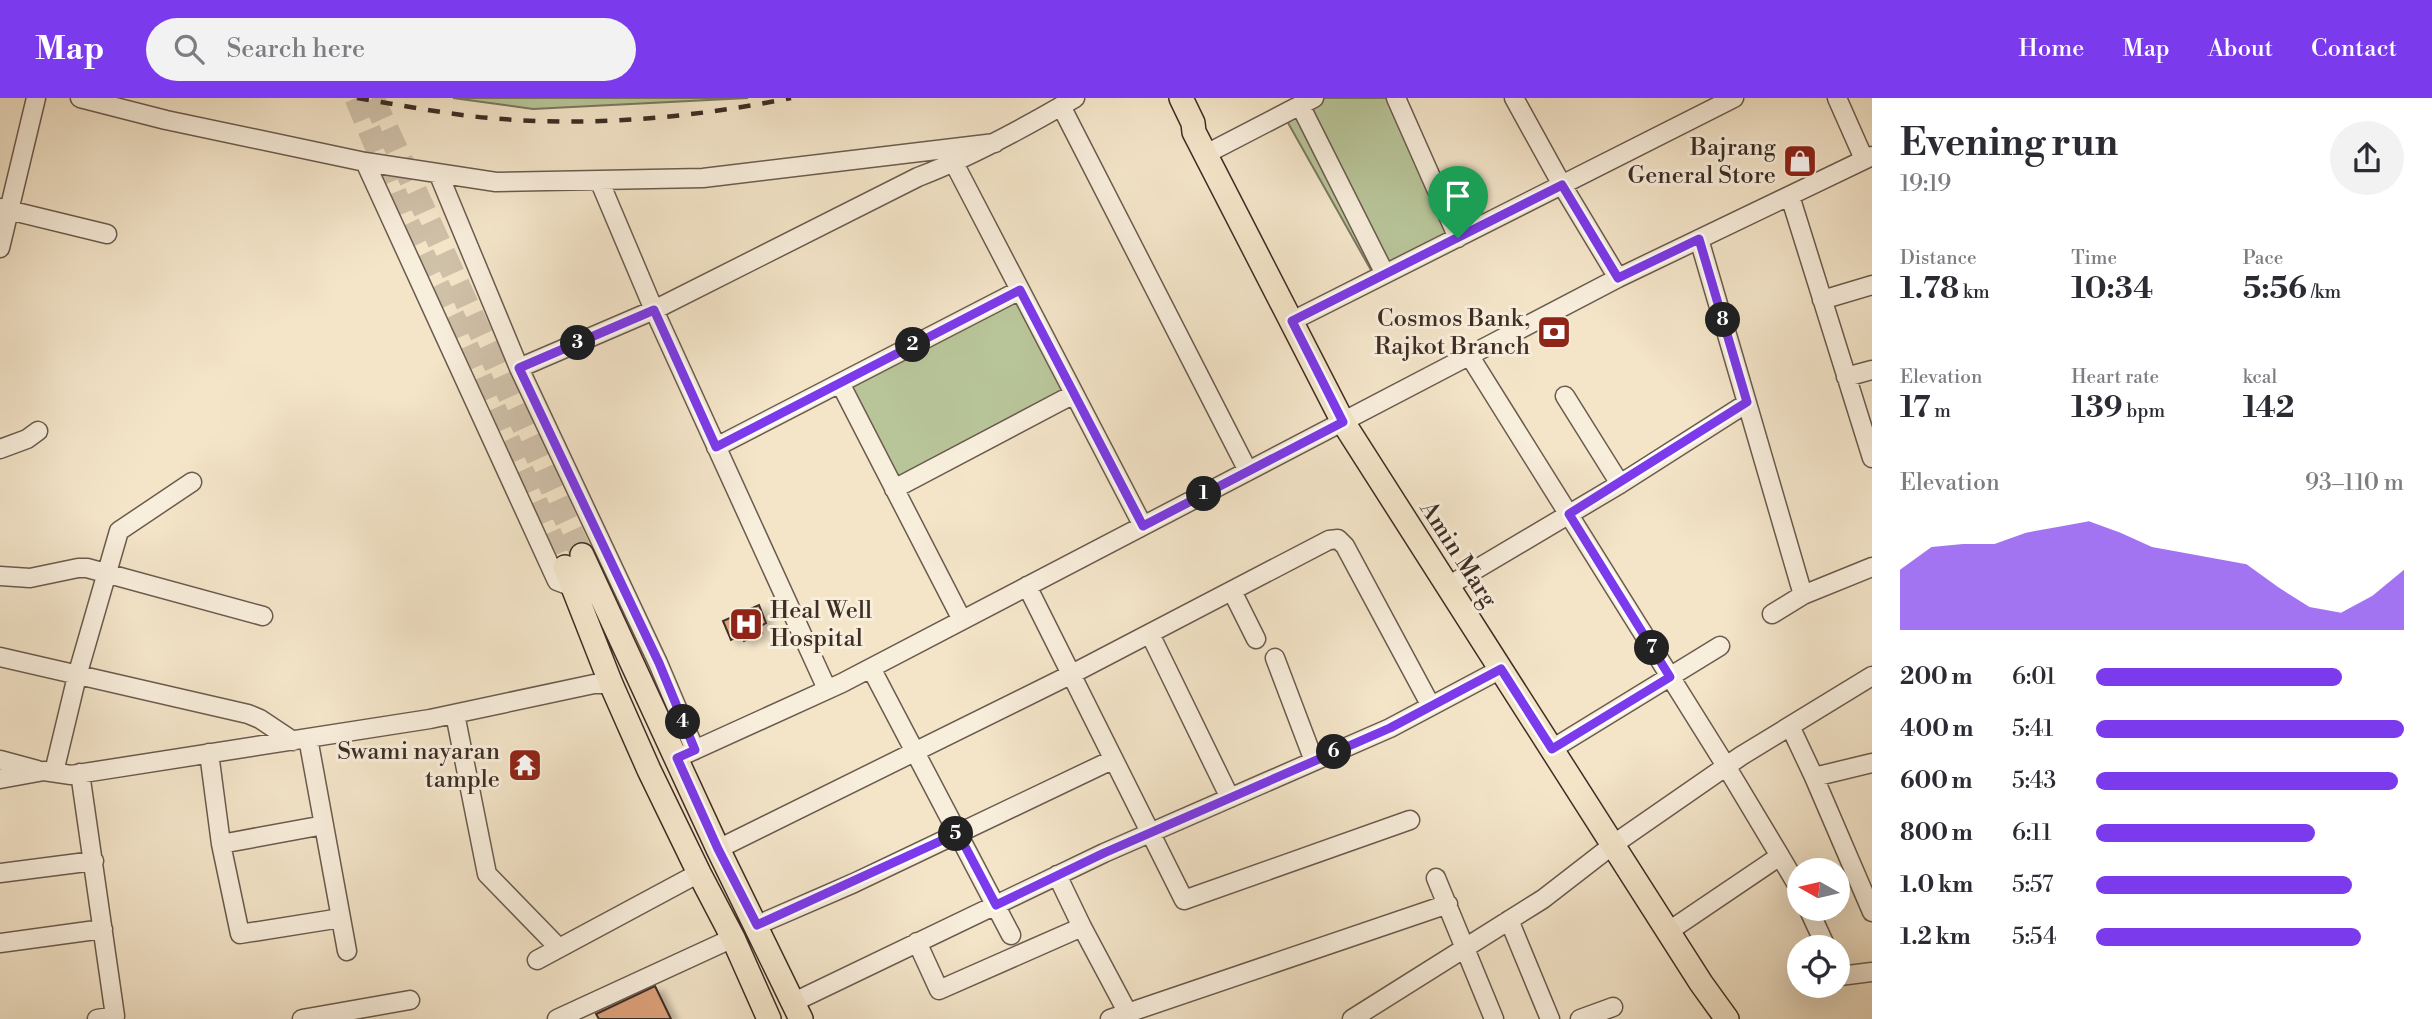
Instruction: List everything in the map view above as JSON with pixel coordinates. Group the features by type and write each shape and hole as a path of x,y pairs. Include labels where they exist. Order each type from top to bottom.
{"main road":[{"path":"1171,98 1186,128 1194,132"},
{"name":"Amin Marg","path":"1181,98 1193,123 1194,132 1343,422 1727,1019"},
{"path":"573,570 611,684 658,790 733,938 765,1018"},
{"path":"573,570 686,754 718,849 797,1011"}],"street":[{"path":"0,248 4,210 36,98"},
{"path":"80,98 166,120 365,162 496,182 702,178 995,143"},
{"path":"1396,98 1458,238"},
{"path":"1514,98 1618,278"},
{"path":"439,175 519,368 659,663 686,754 872,668 1618,278 1868,158 1837,98"},
{"path":"1292,321 1728,99"},
{"path":"519,368 654,310 918,177 995,143 1068,102 1248,471"},
{"path":"1206,154 1307,102 1385,274"},
{"path":"365,162 556,581 573,570"},
{"path":"954,163 1143,526"},
{"path":"599,180 654,310 827,689"},
{"path":"1790,196 1872,458"},
{"path":"4,210 107,234"},
{"path":"1699,239 1803,595"},
{"path":"1822,300 1872,285"},
{"path":"716,447 1020,290"},
{"path":"1469,355 1787,868"},
{"path":"1846,377 1872,370"},
{"path":"839,383 962,620"},
{"path":"894,489 1074,394"},
{"path":"1565,396 1620,484"},
{"path":"1448,586 1620,484 1747,402"},
{"path":"0,449 27,439 37,430"},
{"path":"49,772 119,531 192,482"},
{"path":"718,849 1070,675 1329,540 1338,539 1345,546 1431,706"},
{"path":"1772,614 1803,595 1872,567"},
{"path":"0,576 40,578 78,568 107,573 263,616"},
{"path":"1027,586 1184,900 1410,820"},
{"path":"1232,591 1256,639"},
{"path":"1150,634 1230,798"},
{"path":"1552,749 1720,646"},
{"path":"0,657 248,715 301,739 324,825 347,951"},
{"path":"1276,658 1314,761"},
{"path":"872,668 1011,935"},
{"path":"797,1011 917,942 1057,875 1390,728 1501,669"},
{"path":"1352,1019 1543,899 1726,766 1872,676"},
{"path":"0,760 71,775 455,714 594,684 611,684"},
{"path":"455,714 487,874 559,948"},
{"path":"1790,726 1863,874 1872,912"},
{"path":"209,753 221,844 240,934 341,918"},
{"path":"757,925 1112,760"},
{"path":"1814,777 1872,763"},
{"path":"0,779 49,772"},
{"path":"80,773 116,1017 97,1019"},
{"path":"221,844 324,825"},
{"path":"1669,931 1780,856"},
{"path":"0,873 94,861"},
{"path":"537,960 699,873"},
{"path":"1057,875 1130,1017"},
{"path":"1436,878 1494,1019"},
{"path":"1110,1019 1130,1017 1448,904"},
{"path":"1509,920 1550,1019"},
{"path":"917,942 939,989 1082,927"},
{"path":"0,943 103,929"},
{"path":"557,1019 733,938"},
{"path":"1850,975 1872,972"},
{"path":"302,1019 410,1000"},
{"path":"1580,1019 1612,1007"}],"green space":[{"path":"453,98 748,98 533,109"},
{"path":"1314,98 1396,98 1458,238 1376,279 1283,114"},
{"path":"1020,290 1074,394 894,489 840,383"}],"building":[{"path":"759,605 766,623 759,627 762,633 744,641 741,635 731,640 723,621"},
{"path":"655,986 671,1019 599,1019 596,1014"}],"tunnel":[{"path":"356,98 405,217 457,324 565,567"},
{"path":"373,98 582,555"}],"railway":[{"path":"357,98 439,112 527,121 641,119 716,111 791,98"}],"place":[{"name":"Bajrang General Store","path":"1800,161"},
{"name":"Cosmos Bank, Rajkot Branch","path":"1554,332"},
{"name":"Heal Well Hospital","path":"746,624"},
{"name":"Swami nayaran tample","path":"525,765"}],"route":[{"path":"1562,185 1618,278 1699,239 1747,402 1569,514 1670,677 1552,749 1501,669 1390,728 1104,853 996,905 958,833 854,883 757,925 718,849 677,758 695,750 659,663 519,368 654,310 716,447 1020,290 1143,526 1343,422 1292,321 1458,238 1562,185"}]}
